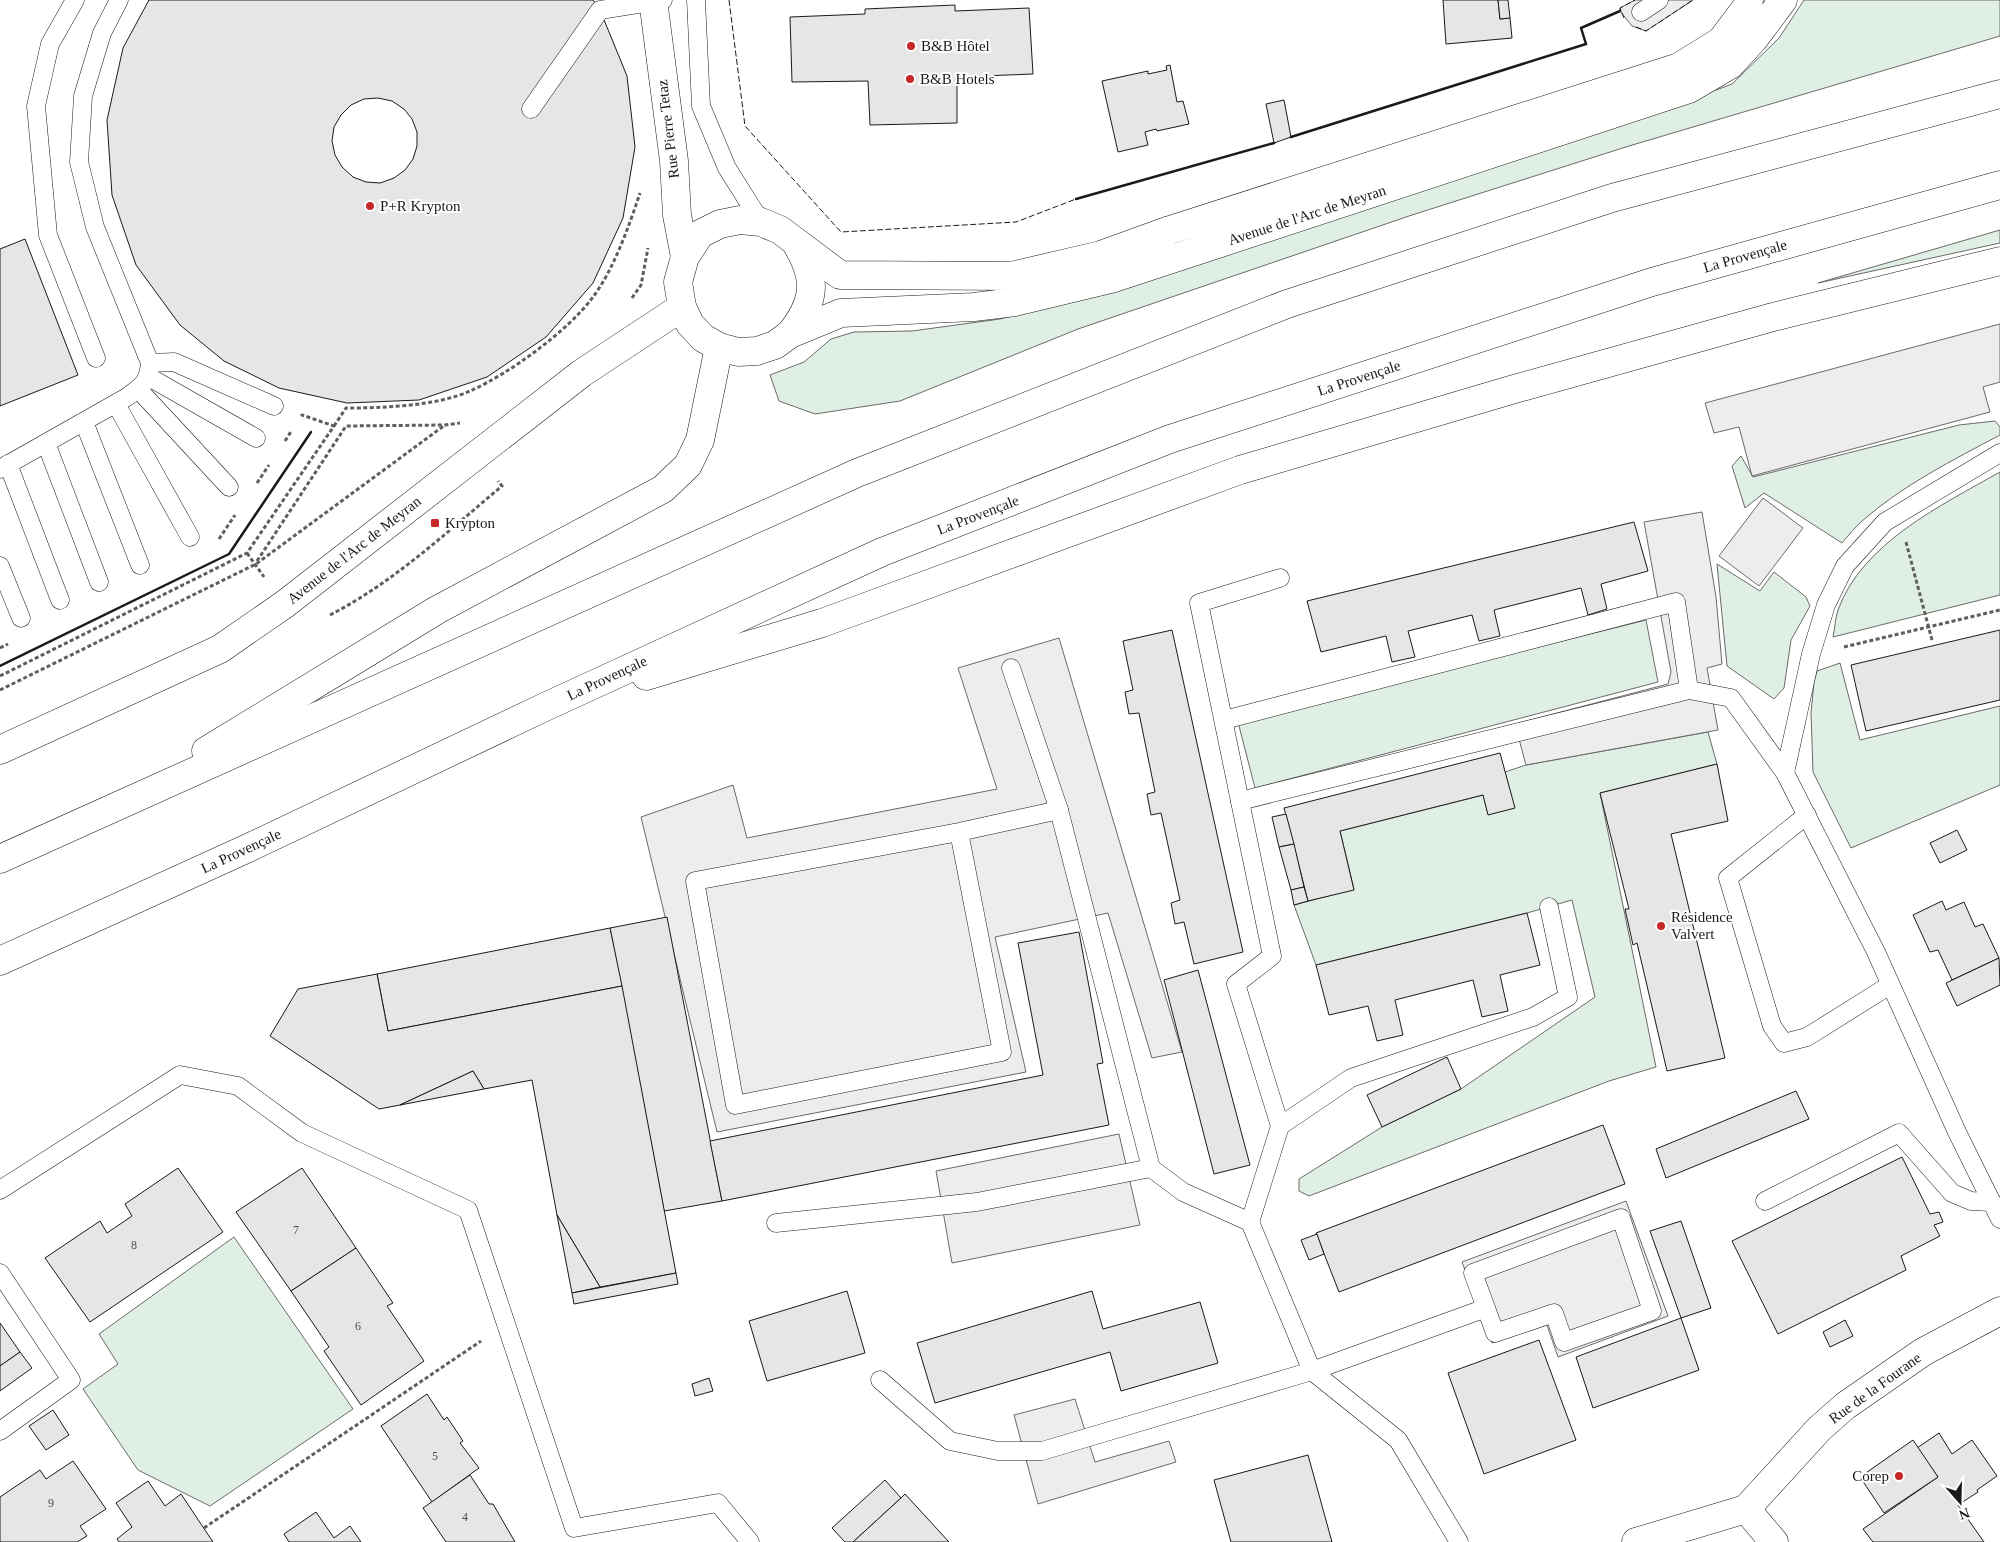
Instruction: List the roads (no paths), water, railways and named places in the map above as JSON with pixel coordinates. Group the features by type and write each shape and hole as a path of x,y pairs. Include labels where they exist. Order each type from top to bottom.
{"main road":[{"name":"Avenue de l'Arc de Meyran","path":"1749,0 1746,8 1721,41 1680,67 1170,230 1101,255 1011,276 840,275 780,230 761,222 740,220 720,224 700,234 685,257 678,282 682,307 690,324 703,338 720,347 738,352 757,351 775,345 790,334 841,313 974,307 1015,302 1111,279 1689,89 1730,65 1754,39 1783,0"},
{"name":"Rue Pierre Tetaz","path":"657,1 674,161 677,216 685,257"},
{"path":"0,859 857,473 1287,304 1612,198 2000,94"},
{"name":"La Provençale","path":"0,961 246,849 547,706 882,552 1170,440 1652,282 2000,185"},
{"name":"Avenue de l'Arc de Meyran","path":"790,334 803,318 810,300 811,280 806,260 795,243"},
{"path":"547,706 822,623 1240,470 1511,390 1763,320 2000,261"},
{"name":"Avenue de l'Arc de Meyran","path":"0,750 220,648 285,604 582,373 682,307"},
{"path":"105,813 437,610 663,489 688,465 700,440 720,347"},
{"name":"Rue de la Fourane","path":"1746,1509 1819,1429 1845,1406 1923,1352 2000,1311"},
{"path":"1636,1542 1746,1509 1774,1542"}],"lane":[{"path":"75,0 50,44 36,106 48,235 96,358"},
{"path":"119,0 102,33 83,96 79,162 95,227 146,376 229,487"},
{"path":"696,0 701,106 727,168 761,222"},
{"path":"1641,12 1659,0"},
{"path":"531,109 600,10 657,1"},
{"path":"60,600 4,467 116,404 146,376 174,362 274,406"},
{"path":"146,376 256,438"},
{"path":"116,404 190,537"},
{"path":"84,422 140,565"},
{"path":"46,443 99,582"},
{"path":"1785,773 1811,654 1826,605 1845,566 1885,522 2000,453"},
{"path":"0,566 21,618"},
{"path":"1280,578 1200,603 1272,956 1236,984 1280,1126 1250,1222 1312,1371 1398,1440 1459,1542"},
{"path":"1224,720 1676,602 1689,690"},
{"path":"1011,668 1059,810 1151,1168 1183,1192 1250,1222"},
{"path":"1240,801 1689,690 1731,698 1785,773 1876,952 1957,1132 2000,1219"},
{"path":"959,832 1002,1052 735,1106 694,880 959,832 1059,810"},
{"path":"1806,815 1728,878 1772,1026 1784,1043 1807,1037 1890,985"},
{"path":"1280,1126 1351,1078 1532,1018 1568,997 1549,907"},
{"path":"0,1190 180,1075 238,1086 302,1133 468,1210 574,1528 718,1503 750,1542"},
{"path":"1765,1201 1899,1133 1952,1193 1971,1200 1992,1202"},
{"path":"776,1224 977,1202 1151,1168"},
{"path":"1621,1218 1652,1310 1564,1342 1554,1313 1496,1332 1486,1308 1473,1273 1621,1218"},
{"path":"0,1273 71,1380 0,1431"},
{"path":"880,1380 950,1440 998,1451 1042,1451 1312,1371 1486,1308"}],"place":[{"name":"B&B Hôtel","path":"911,46"},
{"name":"B&B Hotels","path":"910,79"},
{"name":"P+R Krypton","path":"370,206"},
{"name":"Krypton","path":"435,523"},
{"name":"Résidence Valvert","path":"1661,926"},
{"name":"Corep","path":"1899,1476"}]}
